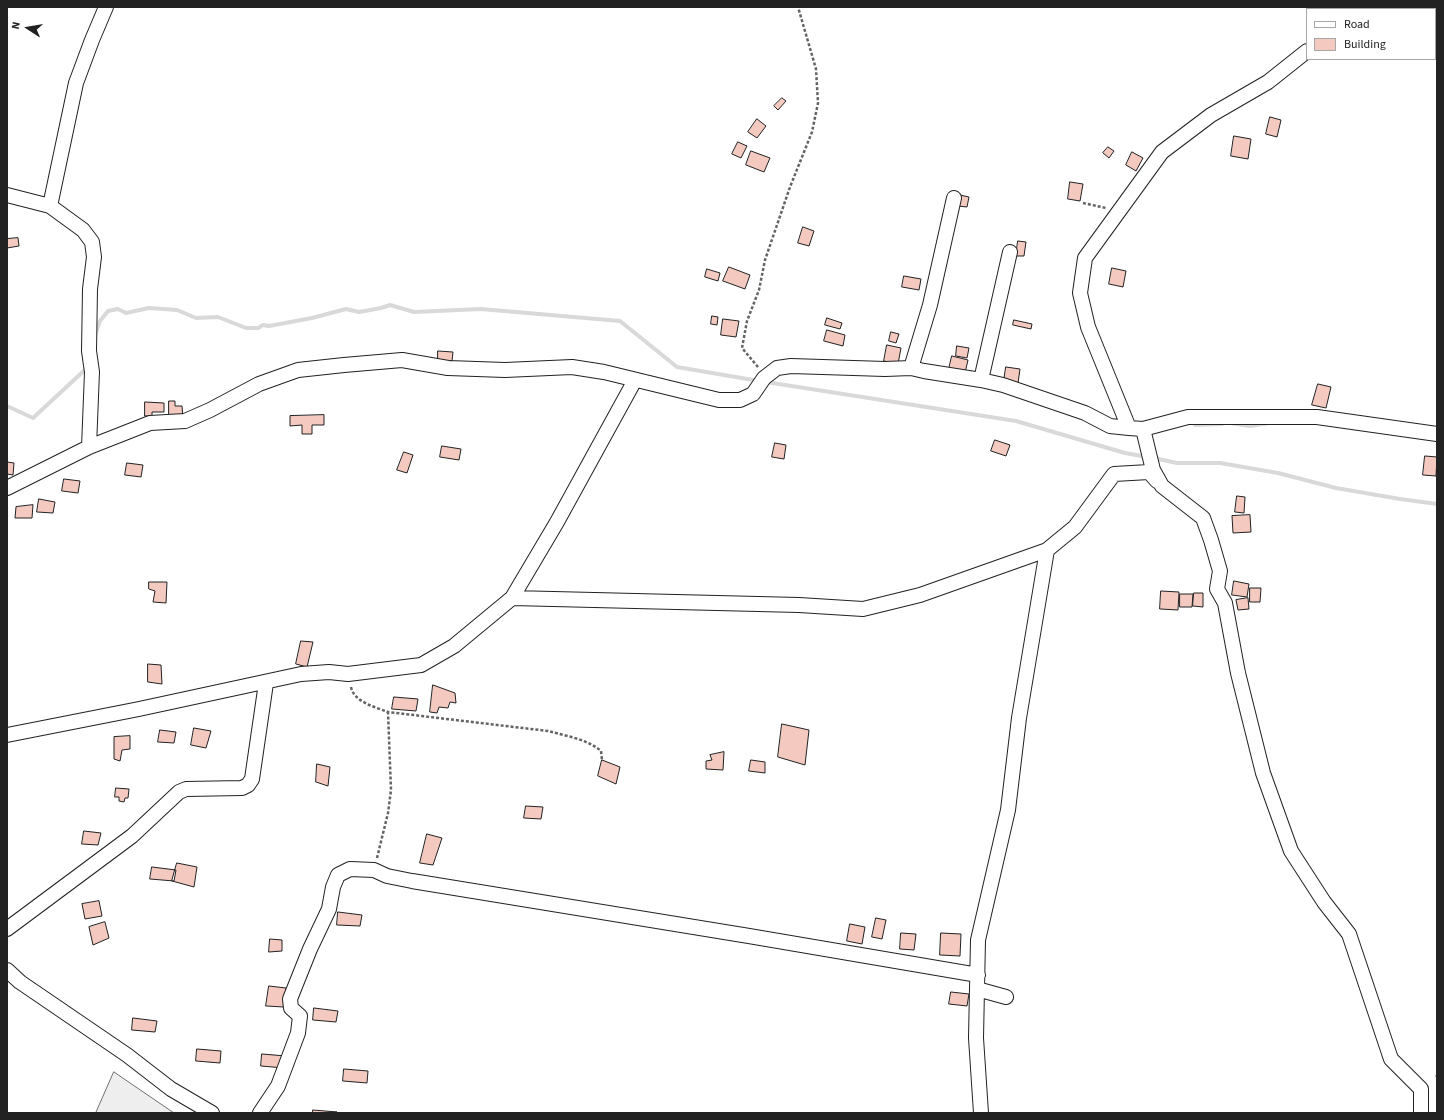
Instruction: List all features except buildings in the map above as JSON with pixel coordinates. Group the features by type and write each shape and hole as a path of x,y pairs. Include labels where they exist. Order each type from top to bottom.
{"street":[{"path":"50,206 76,83 106,7"},
{"path":"1129,428 1088,327 1080,293 1085,258 1162,152 1211,115 1268,82 1306,52"},
{"path":"7,195 50,206 83,230 92,242 94,257 90,289 89,351 92,372 90,447"},
{"path":"911,368 930,305 954,198"},
{"path":"981,380 1010,252"},
{"path":"7,488 90,447 150,424 185,420 210,410 259,384 298,370 344,364 402,360 448,368 505,370 572,367 604,372 719,400 740,400 753,394 763,380 777,368 791,366 886,370 911,368 924,372 981,380 1003,385 1078,411 1110,426 1143,429 1188,418 1318,417 1437,434"},
{"path":"7,735 266,683 301,674 328,672 348,674 421,665 454,646 512,598 557,522 635,380"},
{"path":"1143,429 1153,470 1162,486"},
{"path":"512,598 798,605 863,609 920,595 1047,550 1075,527 1114,474 1150,472 1162,486 1203,518 1212,540 1220,571 1217,589 1225,603 1238,672 1263,773 1283,830 1291,851 1324,902 1349,934 1391,1059 1421,1089 1420,1113"},
{"path":"981,1113 976,1038 978,940 1008,810 1019,718 1047,550"},
{"path":"7,929 132,836 179,792 186,789 242,788 248,785 252,779 266,683"},
{"path":"260,1113 278,1086 298,1033 300,1016 291,1008 290,999 310,949 329,909 333,887 338,875 350,869 374,870 387,876 412,881 733,933 977,982 1006,998"},
{"path":"7,970 20,982 127,1055 171,1089 212,1113"}],"path":[{"path":"763,380 742,348 747,321 759,290 765,260 790,187 812,132 818,103 816,69 798,7"},
{"path":"1083,203 1119,211"},
{"path":"348,674 352,691 365,703 388,712 548,731 594,745 601,751 602,760"},
{"path":"374,870 388,813 391,790 388,712"}],"shaded area":[{"path":"114,1072 174,1113 96,1113"}],"waterway":[{"path":"95,335 100,321 108,311 118,309 126,313 149,308 177,310 196,318 218,317 246,328 258,328 263,325 269,326 312,318 346,309 359,312 390,305 414,312 481,309 620,321 677,367 759,381"},
{"path":"7,406 33,418 88,367"},
{"path":"766,382 1016,421 1125,453 1147,457"},
{"path":"1230,423 1250,426 1269,423"},
{"path":"1195,425 1222,424"},
{"path":"1154,458 1177,463 1220,463 1278,473 1336,488 1437,504"}]}
